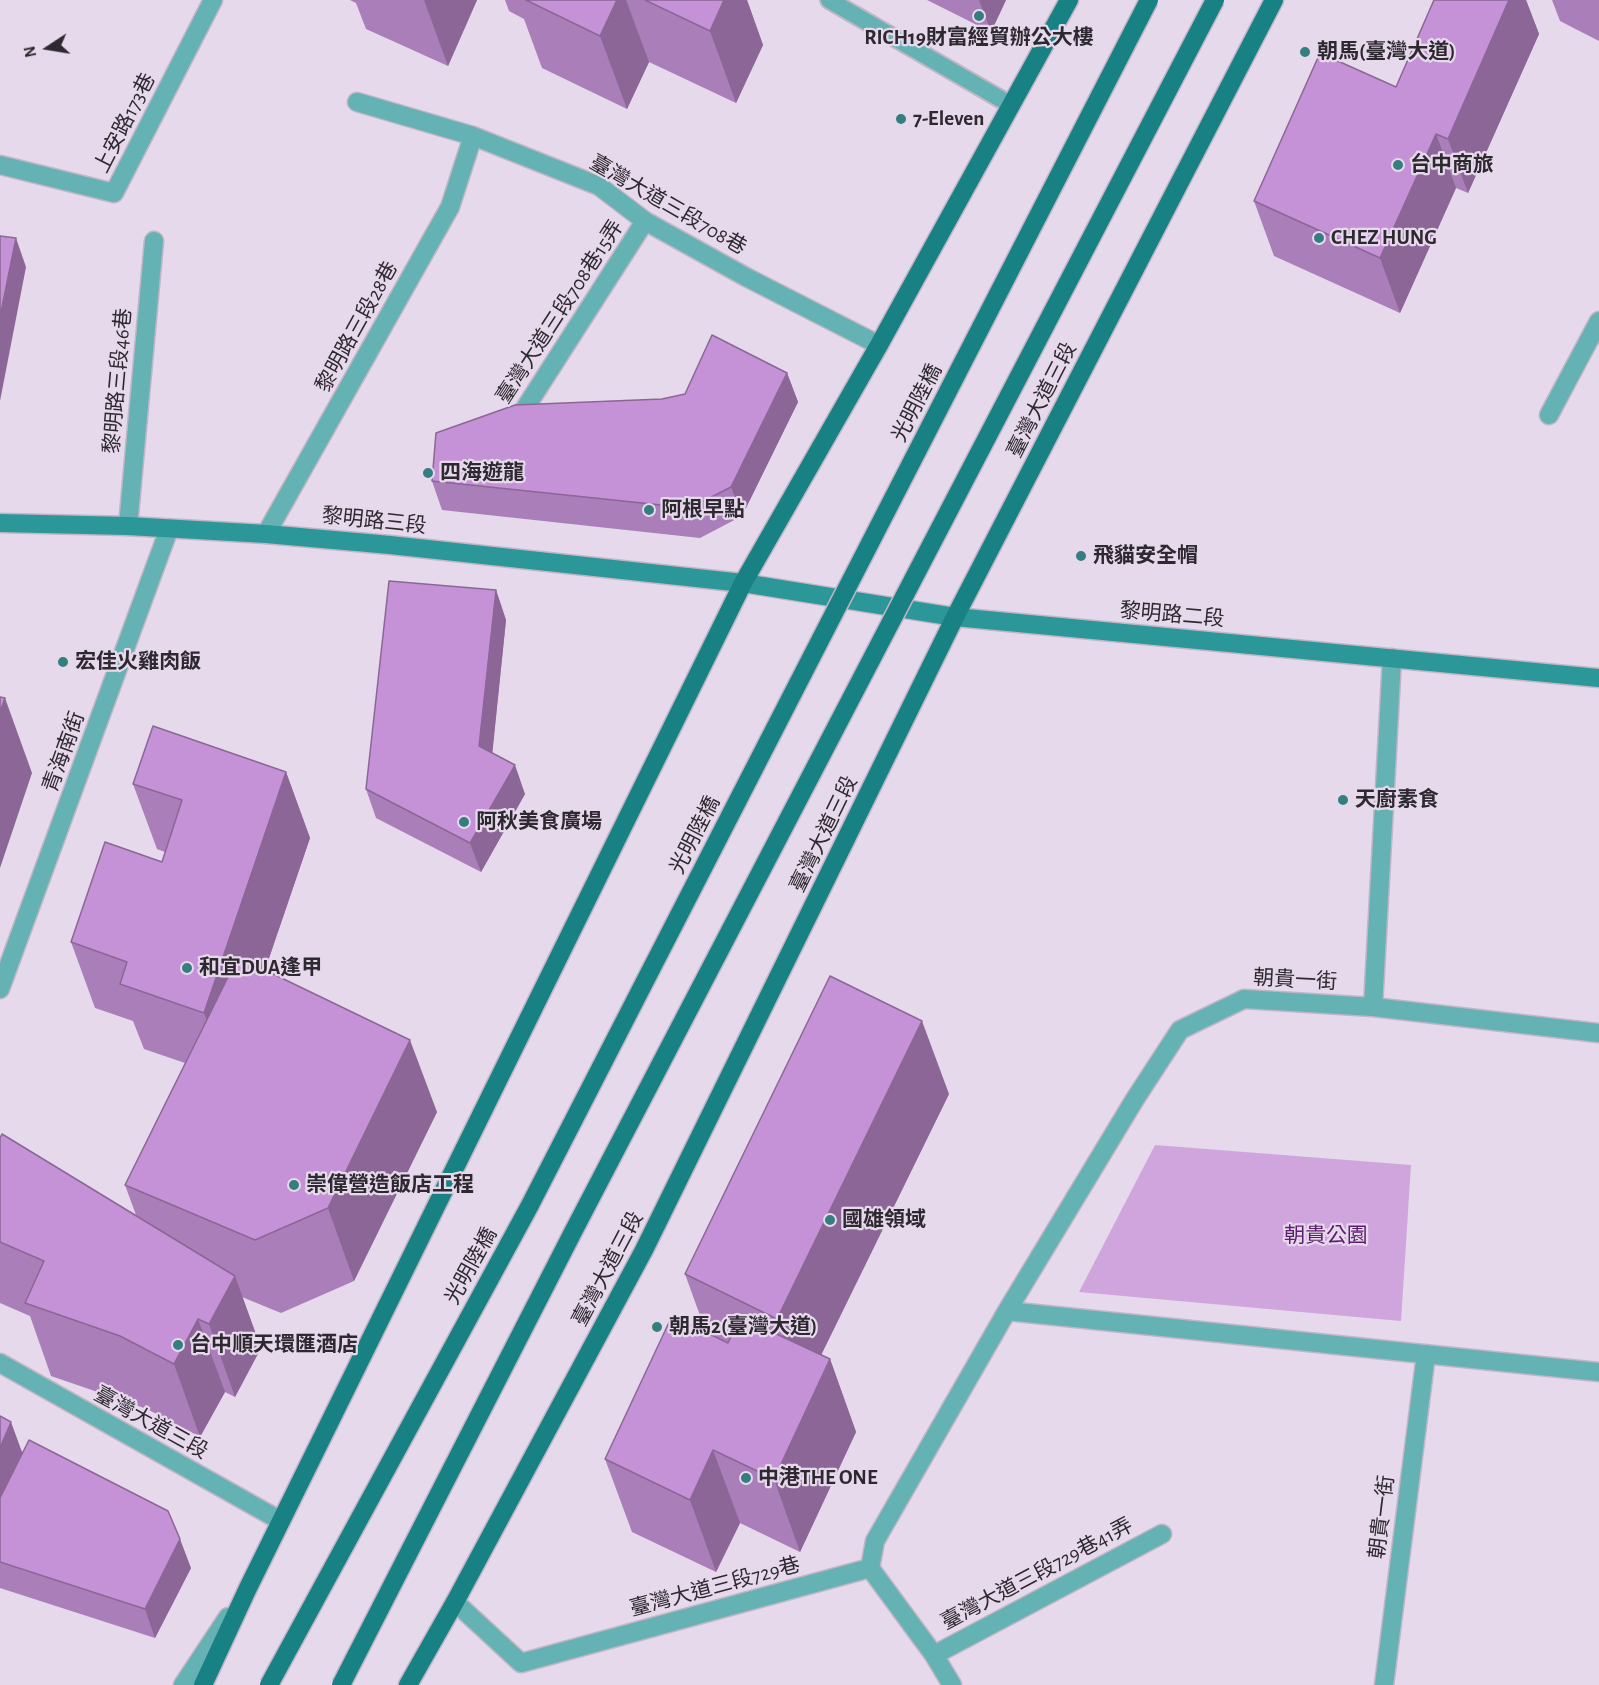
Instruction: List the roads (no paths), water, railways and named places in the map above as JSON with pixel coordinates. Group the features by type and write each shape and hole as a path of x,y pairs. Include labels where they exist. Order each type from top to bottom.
{"main road":[{"path":"204,1685 280,1521 743,582 879,345 1069,0"},
{"name":"光明陸橋","path":"269,1685 529,1207 1149,0"},
{"path":"341,1685 573,1232 1215,0"},
{"name":"臺灣大道三段","path":"408,1685 644,1250 955,617 1274,0"},
{"name":"黎明路三段","path":"0,523 128,526 266,534 743,582"},
{"name":"黎明路二段","path":"743,582 955,617 1599,678"}],"street":[{"name":"上安路173巷","path":"0,165 114,193 213,0"},
{"name":"臺灣大道三段708巷","path":"357,102 473,136 599,186 645,221 746,277 879,345"},
{"name":"黎明路三段28巷","path":"266,534 450,207 473,136"},
{"name":"臺灣大道三段708巷15弄","path":"512,428 645,221"},
{"name":"黎明路三段46巷","path":"128,526 154,241"},
{"path":"1549,415 1599,321"},
{"name":"青海南街","path":"0,989 169,529"},
{"path":"1373,1007 1392,658"},
{"name":"朝貴一街","path":"870,1568 875,1541 1007,1311 1135,1099 1180,1030 1244,999 1373,1007 1599,1034"},
{"path":"1007,1311 1599,1372"},
{"name":"朝貴一街","path":"1384,1685 1426,1354"},
{"name":"臺灣大道三段","path":"0,1363 280,1521"},
{"name":"臺灣大道三段729巷41弄","path":"934,1655 1162,1534"},
{"path":"870,1568 934,1655 951,1685"},
{"name":"臺灣大道三段729巷","path":"455,1602 520,1663 870,1568"},
{"path":"183,1685 248,1588"},
{"path":"195,1685 248,1588"},
{"path":"414,1685 455,1602"}],"lane":[{"path":"828,0 1011,105"}],"place":[{"name":"RICH19財富經貿辦公大樓","path":"979,16"},
{"name":"朝馬(臺灣大道)","path":"1305,52"},
{"name":"7-Eleven","path":"901,119"},
{"name":"台中商旅","path":"1398,165"},
{"name":"CHEZ HUNG","path":"1319,238"},
{"name":"四海遊龍","path":"428,473"},
{"name":"阿根早點","path":"649,510"},
{"name":"飛貓安全帽","path":"1081,556"},
{"name":"宏佳火雞肉飯","path":"63,662"},
{"name":"天廚素食","path":"1343,800"},
{"name":"阿秋美食廣場","path":"464,822"},
{"name":"和宜DUA逢甲","path":"187,968"},
{"name":"崇偉營造飯店工程","path":"294,1185"},
{"name":"國雄領域","path":"830,1220"},
{"name":"朝馬2(臺灣大道)","path":"657,1327"},
{"name":"台中順天環匯酒店","path":"178,1345"},
{"name":"中港THE ONE","path":"746,1478"}],"park label":[{"name":"朝貴公園","path":"1326,1236"}]}
